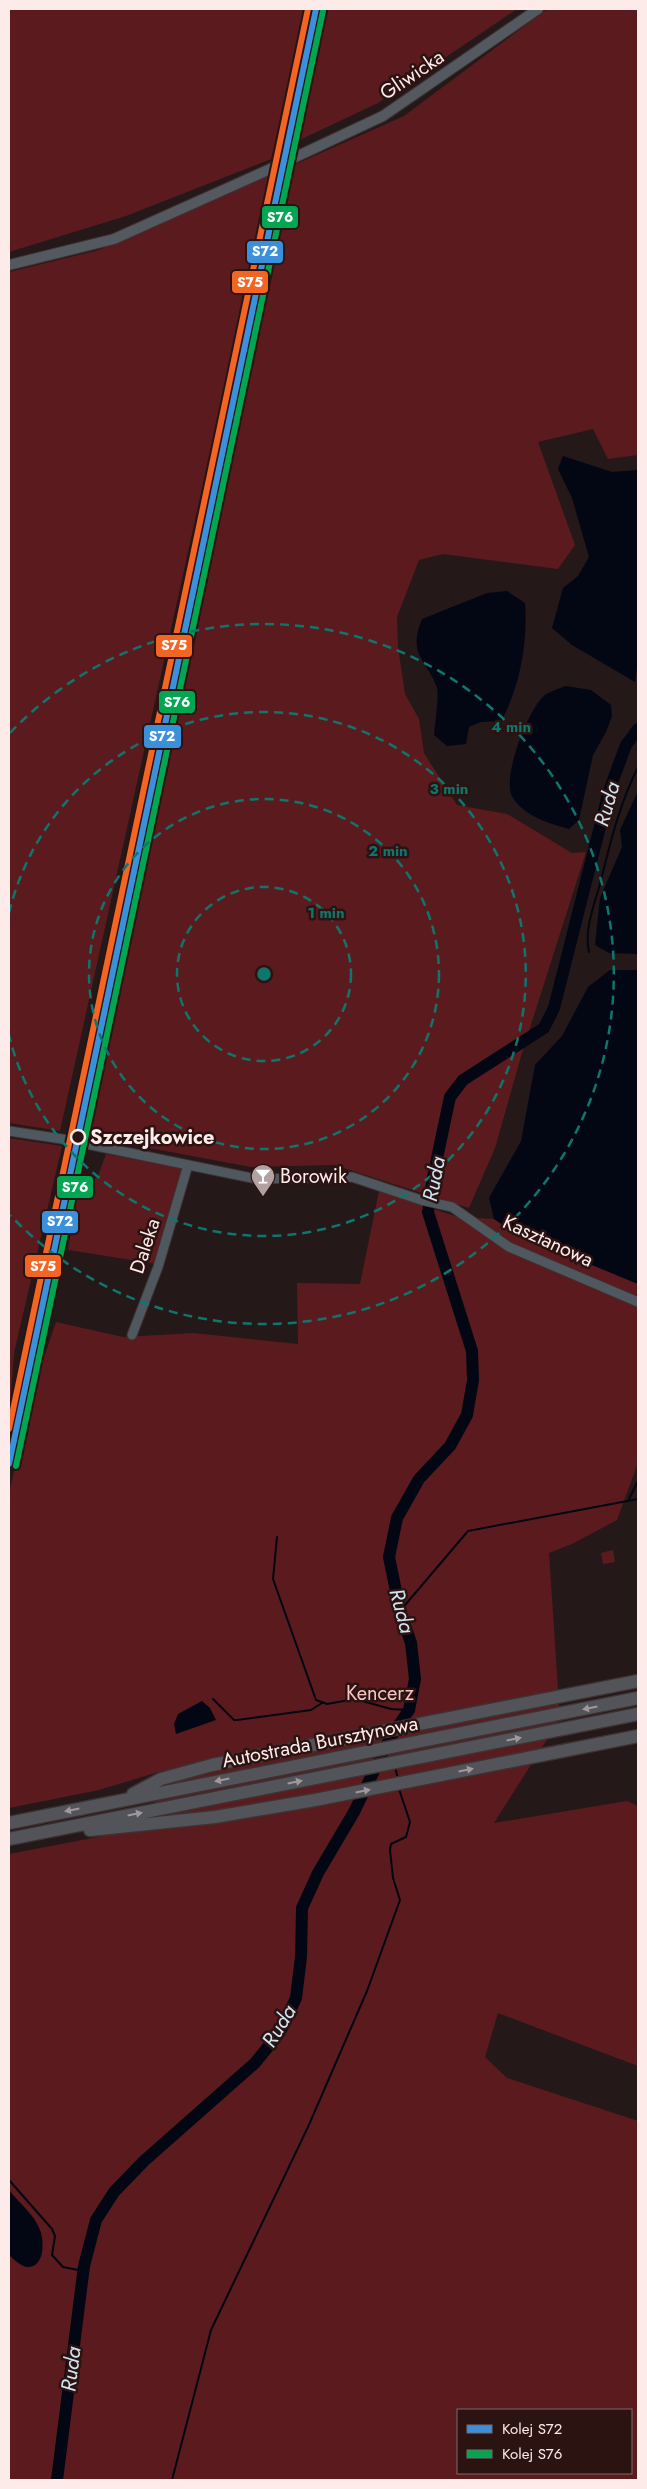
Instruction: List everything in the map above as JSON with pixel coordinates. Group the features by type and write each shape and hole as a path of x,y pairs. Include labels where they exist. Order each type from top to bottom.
{"highway":[{"path":"120,1801 161,1779 174,1775 638,1680"},
{"name":"Autostrada Bursztynowa","path":"9,1823 638,1698"},
{"name":"Autostrada Bursztynowa","path":"9,1839 638,1714"},
{"path":"53,1830 80,1831 215,1818 637,1737"}],"main road":[{"name":"Gliwicka","path":"9,265 114,239 298,157 383,116 538,9"}],"street":[{"name":"Kasztanowa","path":"9,1131 62,1139 257,1180 352,1177 421,1200 447,1205 461,1212 509,1247 638,1302"},
{"name":"Daleka","path":"132,1335 158,1267 188,1165"}],"shaded area":[{"path":"309,9 319,9 9,1478 9,1417"},
{"path":"563,456 612,472 638,470 638,659 635,682 572,645 552,628 563,588 578,576 589,557 572,498 558,469"},
{"path":"507,591 525,603 526,618 524,649 518,679 508,708 501,721 481,722 469,727 466,744 447,746 434,735 437,688 418,649 418,631 422,619 487,593"},
{"path":"566,686 591,690 611,705 612,716 606,732 593,755 579,820 569,829 545,822 531,815 518,805 510,789 513,761 524,728 531,714 545,695"},
{"path":"638,791 638,954 609,953 595,945 600,898 622,847 620,830"},
{"path":"610,970 638,970 638,1284 515,1233 494,1219 489,1198 521,1141 535,1065 562,1036 588,987"},
{"path":"202,1701 210,1708 216,1720 176,1734 174,1724 178,1714"},
{"path":"9,2190 30,2214 40,2230 42,2252 41,2257 34,2266 24,2266 9,2255"}],"green space":[{"path":"9,9 306,9 271,159 126,216 9,252"},
{"path":"324,9 517,9 378,103 289,145"},
{"path":"547,9 638,9 638,455 608,459 593,429 538,442 575,545 558,569 443,554 419,560 397,617 398,647 405,694 419,719 424,753 457,805 507,814 572,853 586,852 522,1053 495,1148 469,1208 334,1165 251,1167 85,1136 156,808 285,169 404,116"},
{"path":"272,172 60,1131 9,1123 9,272 99,250"},
{"path":"9,1138 62,1146 14,1353 9,1420"},
{"path":"106,1154 183,1169 157,1264 68,1250 77,1194 98,1176"},
{"name":"Kencerz","path":"379,1191 458,1217 494,1219 515,1233 638,1284 638,1463 617,1520 572,1544 549,1553 560,1719 494,1823 627,1801 638,1806 638,2066 498,2013 485,2057 507,2078 638,2121 638,2480 9,2480 9,1854 145,1828 165,1770 99,1790 9,1808 9,1494 30,1399 56,1322 123,1337 193,1333 298,1344 297,1283 360,1284"},
{"path":"613,1550 615,1562 603,1564 601,1553"}],"waterway":[{"name":"Ruda","path":"57,2480 84,2266 96,2220 114,2192 144,2161 255,2063 280,2032 296,1998 301,1957 302,1908 318,1873 354,1812 390,1738 409,1710 415,1679 411,1643 400,1611 389,1557 397,1518 419,1479 450,1446 467,1415 473,1380 472,1351 428,1212 433,1177 450,1097 463,1080 544,1028 554,1008 609,791 626,745 638,729"},
{"path":"589,952 589,926 611,839 620,810 638,767"},
{"path":"629,1499 638,1481"},
{"path":"400,1611 468,1531 638,1499"},
{"path":"277,1537 273,1579 316,1700 327,1704 355,1699 391,1709 409,1710"},
{"path":"213,1699 234,1720 311,1710 322,1703"},
{"path":"395,1767 398,1779"},
{"path":"172,2480 211,2330 308,2127 367,1991 400,1900 393,1878 390,1850 391,1844 406,1837 410,1822 399,1789"},
{"path":"9,2180 52,2229 55,2236 52,2255 63,2267 83,2271"}],"rail line":[{"name":"S72","path":"9,1464 316,9"},
{"name":"S76","path":"16,1466 323,11"}],"transit line":[{"name":"S75","path":"9,1429 308,9"}],"place":[{"name":"Szczejkowice","path":"78,1137"},
{"name":"Borowik","path":"263,1197"}]}
